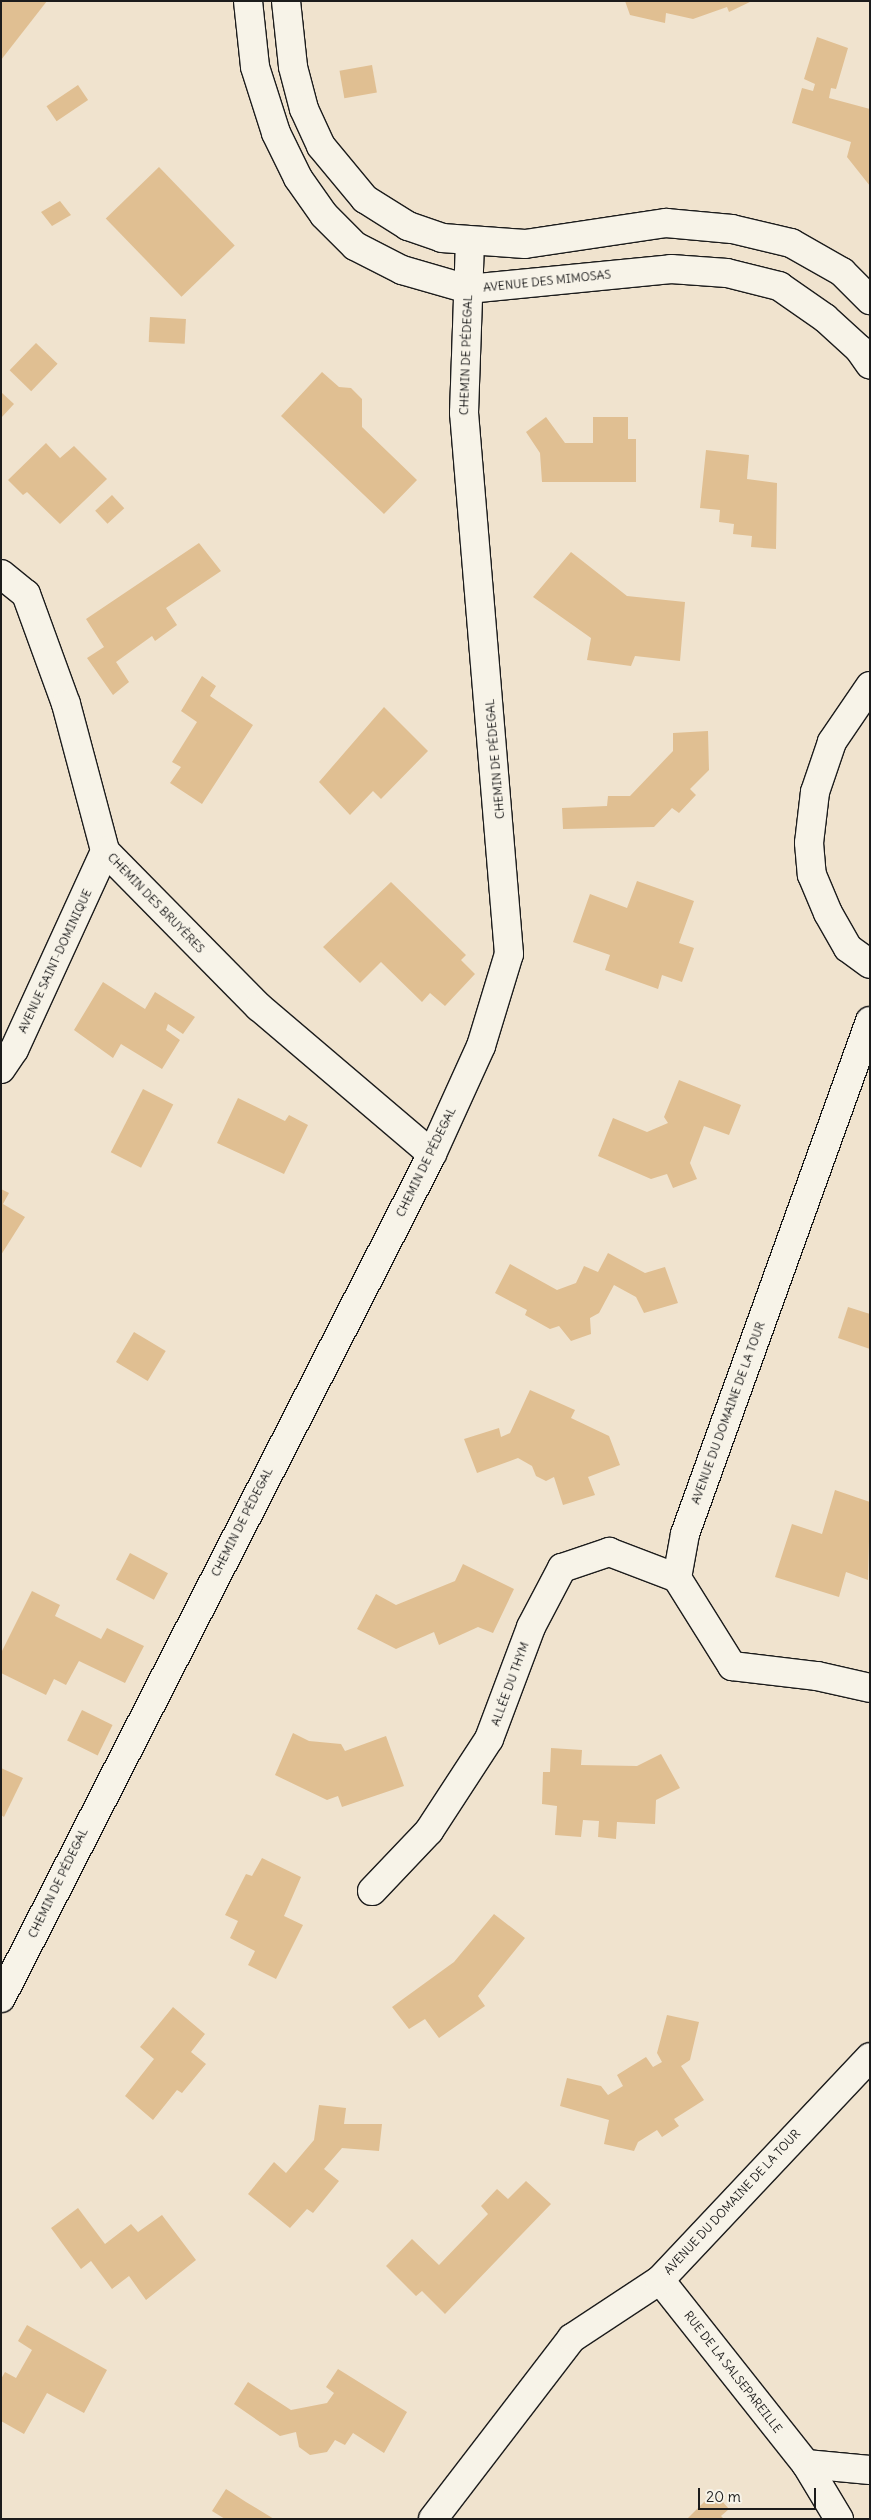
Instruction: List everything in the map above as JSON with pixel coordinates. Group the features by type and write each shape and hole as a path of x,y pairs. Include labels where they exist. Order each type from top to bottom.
{"street":[{"name":"AVENUE DES MIMOSAS","path":"248,1 255,67 276,133 298,178 324,215 355,246 402,270 468,289 671,269 727,273 779,286 825,318 859,349 870,365"},
{"path":"286,1 293,67 304,109 340,172 365,199 408,226 442,238 470,242 525,244 666,223 732,229 791,243 842,272 870,300"},
{"name":"CHEMIN DE PÉDEGAL","path":"1,1998 432,1154 480,1046 509,954 464,413 470,242"},
{"name":"CHEMIN DES BRUYÈRES","path":"1,574 26,594 66,704 105,851 259,1007 432,1154"},
{"path":"870,686 832,742 815,792 809,842 812,875 828,913 848,948 870,964"},
{"name":"AVENUE SAINT-DOMINIQUE","path":"1,1069 14,1050 105,851"},
{"name":"AVENUE DU DOMAINE DE LA TOUR","path":"677,1578 685,1534 870,1021"},
{"name":"ALLÉE DU THYM","path":"372,1891 429,1831 489,1739 531,1627 562,1568 609,1552 677,1578"},
{"path":"677,1578 732,1666 817,1676 870,1688"},
{"name":"AVENUE DU DOMAINE DE LA TOUR","path":"434,2519 572,2338 660,2280 870,2057"},
{"name":"RUE DE LA SALSEPAREILLE","path":"660,2280 806,2464 839,2519"},
{"path":"806,2464 870,2470"}],"building":[{"path":"1,1 47,1 1,60"},
{"path":"625,1 752,1 729,12 727,7 693,19 666,13 665,23 630,15"},
{"path":"817,37 848,48 836,89 831,88 829,98 870,109 870,186 847,157 851,142 792,123 802,88 813,91 815,84 804,79"},
{"path":"372,65 377,93 344,98 340,71"},
{"path":"78,85 88,100 57,121 46,106"},
{"path":"159,167 235,245 181,297 106,218"},
{"path":"60,201 71,215 52,226 41,212"},
{"path":"150,317 186,319 185,344 149,342"},
{"path":"36,343 58,364 31,391 10,370"},
{"path":"322,372 339,387 351,388 362,399 362,427 417,480 384,514 281,416"},
{"path":"1,392 14,404 1,418"},
{"path":"546,417 565,443 593,443 593,417 628,417 628,439 636,439 636,482 542,482 540,453 526,432"},
{"path":"46,443 60,458 74,446 107,479 60,524 27,492 23,495 8,480"},
{"path":"706,450 749,455 747,479 777,483 776,549 751,547 752,536 733,534 734,524 719,522 720,510 700,508"},
{"path":"112,495 124,508 107,524 95,511"},
{"path":"199,543 221,571 166,608 177,625 155,641 152,636 116,662 129,682 113,695 87,658 104,647 86,619"},
{"path":"571,552 627,596 685,602 680,661 635,656 631,666 587,660 591,638 533,597"},
{"path":"202,676 216,686 210,696 253,725 202,804 170,783 181,767 172,762 197,722 181,711"},
{"path":"384,707 428,751 381,799 373,791 350,815 319,782"},
{"path":"708,731 709,770 690,789 696,795 679,813 672,808 654,827 563,829 562,808 607,806 608,796 630,796 673,751 673,733"},
{"path":"637,881 694,901 679,943 694,948 682,982 662,975 658,989 605,970 610,955 573,942 590,894 627,908"},
{"path":"391,882 466,955 461,960 475,974 445,1006 430,993 422,1002 381,962 360,983 323,947"},
{"path":"103,982 145,1009 155,992 195,1017 183,1034 168,1024 166,1030 180,1040 162,1069 121,1044 113,1058 74,1030"},
{"path":"679,1080 741,1105 729,1135 704,1126 690,1163 697,1179 673,1188 667,1174 651,1179 598,1156 613,1118 647,1132 668,1123 664,1117"},
{"path":"143,1089 173,1104 141,1168 111,1152"},
{"path":"238,1098 285,1121 289,1115 308,1125 284,1174 217,1143"},
{"path":"1,1189 9,1193 3,1204 25,1217 1,1255"},
{"path":"608,1253 645,1273 665,1267 678,1303 644,1313 636,1297 614,1285 599,1313 590,1318 591,1334 571,1341 559,1326 550,1329 525,1315 527,1310 495,1293 510,1264 557,1290 576,1283 584,1266 598,1272"},
{"path":"848,1307 870,1314 870,1349 838,1338"},
{"path":"134,1332 166,1351 148,1381 116,1362"},
{"path":"530,1390 575,1410 571,1418 609,1436 620,1465 588,1477 595,1495 563,1505 554,1477 546,1481 536,1476 532,1466 518,1458 477,1473 464,1439 499,1428 501,1437 510,1433"},
{"path":"835,1490 870,1502 868,1580 846,1572 839,1597 775,1577 792,1524 822,1534"},
{"path":"130,1553 168,1573 154,1600 116,1579"},
{"path":"463,1564 514,1589 493,1633 478,1627 439,1645 434,1632 396,1649 357,1629 376,1594 396,1605 455,1581"},
{"path":"32,1591 60,1605 55,1616 101,1639 107,1628 144,1646 125,1683 79,1661 66,1685 54,1679 46,1695 1,1673 1,1653"},
{"path":"82,1710 113,1725 98,1755 67,1741"},
{"path":"293,1733 309,1741 341,1744 345,1751 386,1736 404,1786 342,1807 338,1796 327,1800 275,1775"},
{"path":"551,1748 582,1750 581,1765 637,1766 661,1754 680,1788 656,1800 655,1824 617,1822 616,1839 598,1837 599,1821 583,1820 581,1837 555,1835 557,1806 542,1804 543,1772 550,1772"},
{"path":"1,1768 23,1778 4,1817 1,1815"},
{"path":"262,1858 301,1877 284,1916 303,1925 276,1979 248,1965 255,1951 230,1938 238,1921 225,1915 246,1874 252,1876"},
{"path":"494,1914 525,1938 478,1996 485,2006 439,2038 425,2019 409,2029 392,2007 454,1962"},
{"path":"173,2007 205,2034 191,2052 206,2064 182,2093 177,2090 153,2120 125,2096 154,2059 140,2047"},
{"path":"667,2015 699,2022 690,2060 681,2066 704,2100 674,2119 679,2126 662,2137 657,2130 638,2142 634,2151 604,2144 609,2120 560,2106 567,2078 601,2086 608,2095 623,2086 617,2075 646,2057 653,2067 662,2062 657,2053"},
{"path":"319,2105 346,2108 344,2124 382,2124 379,2151 342,2148 324,2169 339,2181 313,2213 307,2209 290,2228 248,2194 274,2162 286,2173 314,2140"},
{"path":"526,2181 551,2204 445,2314 422,2291 416,2296 386,2266 412,2239 439,2265 488,2214 481,2206 497,2189 508,2199"},
{"path":"78,2208 105,2244 131,2224 138,2232 162,2215 196,2260 146,2300 129,2276 112,2289 91,2261 81,2269 51,2228"},
{"path":"27,2325 107,2370 84,2413 47,2393 24,2434 1,2421 1,2379 5,2372 16,2378 32,2350 18,2341"},
{"path":"338,2369 407,2412 384,2453 353,2433 345,2445 335,2440 327,2452 310,2455 299,2447 296,2432 280,2436 234,2404 248,2382 291,2410 327,2403 334,2393 326,2387"},
{"path":"226,2489 274,2519 225,2519 212,2511"},
{"path":"714,2492 729,2509 721,2516 724,2519 687,2519"}]}
